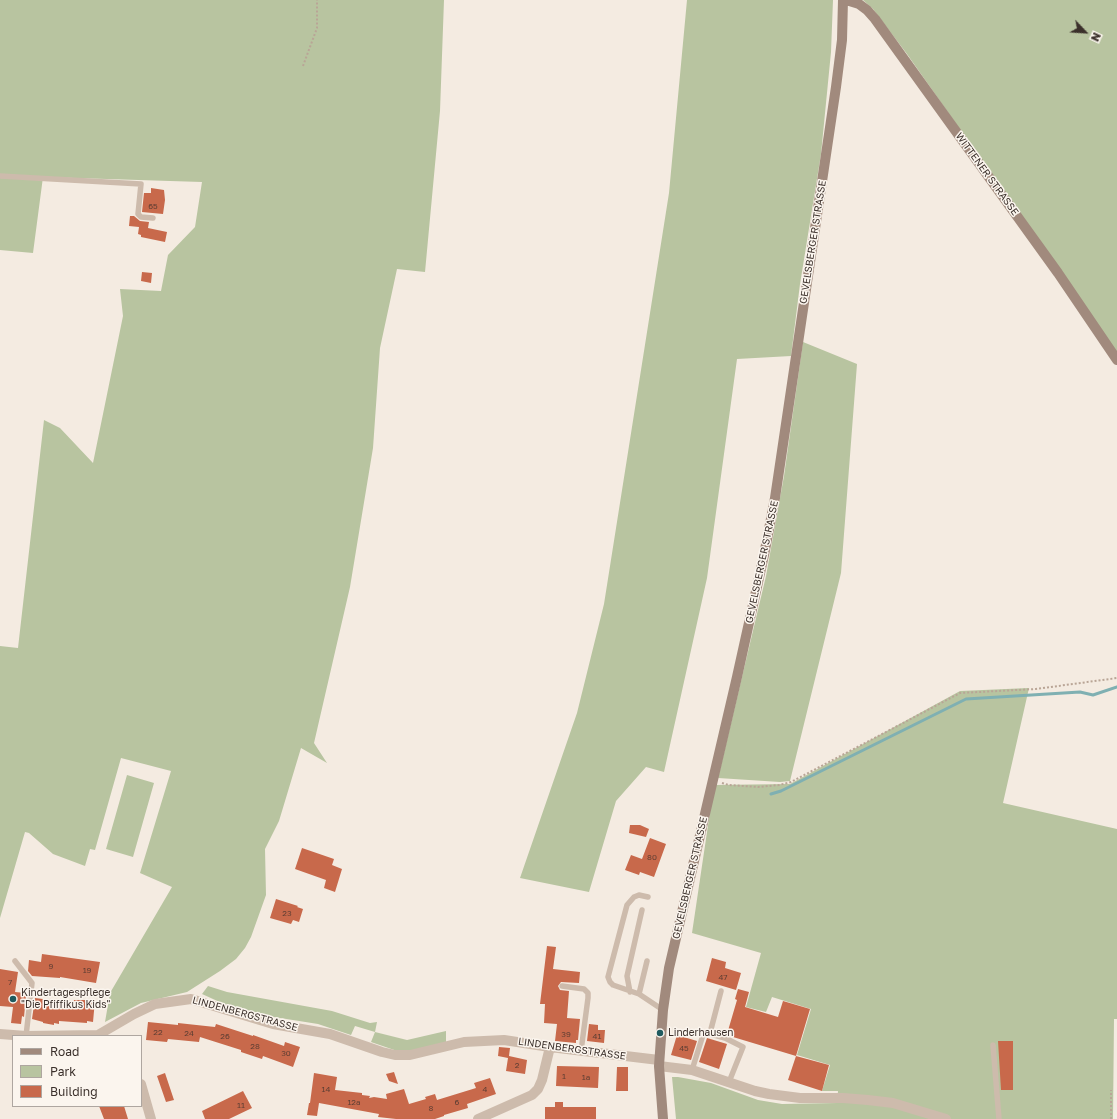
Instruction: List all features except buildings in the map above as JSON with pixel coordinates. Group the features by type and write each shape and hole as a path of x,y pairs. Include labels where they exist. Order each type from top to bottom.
{"main road":[{"name":"WITTENER STRASSE","path":"844,0 855,2 864,7 875,18 1058,273 1117,360"},
{"name":"GEVELSBERGER STRASSE","path":"663,1119 659,1063 662,1010 669,968 737,676 775,498 834,103 842,40 844,0"}],"street":[{"name":"LINDENBERGSTRASSE","path":"102,1035 134,1014 155,1004 191,999 273,1024 330,1034 395,1055 410,1055 464,1042 504,1040 659,1063 692,1070 755,1092 783,1097 844,1098 893,1104 946,1119"},
{"name":"LINDENBERGSTRASSE","path":"0,1034 13,1035"},
{"path":"478,1119 532,1095 538,1089 542,1080 550,1047"},
{"path":"142,1088 151,1119"}],"lane":[{"path":"0,176 141,184 138,214 141,217 153,218"},
{"path":"648,897 639,895 634,897 627,905 608,977 613,986 639,994 662,1010"},
{"path":"630,992 627,976 642,910"},
{"path":"15,961 32,983 26,1035"},
{"path":"639,994 647,961"},
{"path":"562,986 588,992 581,1051"},
{"path":"710,1033 721,991"},
{"path":"692,1070 703,1035 705,1033 710,1033 725,1038 743,1047 729,1082"},
{"path":"993,1045 999,1119"}],"path":[{"path":"303,66 317,28 317,0"},
{"path":"712,780 729,785 758,787 791,782 960,693 1036,689 1117,678"},
{"path":"1111,1090 1111,1119"}],"green space":[{"path":"0,0 444,0 440,111 425,272 397,269 380,348 373,448 350,587 314,743 327,763 301,748 279,821 265,849 266,895 251,937 245,948 236,959 187,992 141,1003 105,1022 110,993 172,887 140,873 171,771 121,758 95,850 90,849 85,866 53,854 29,833 25,832 0,918 0,646 18,648 44,420 60,428 93,463 123,316 120,289 161,291 168,255 195,227 202,182 43,177 33,253 0,250"},
{"path":"687,0 833,0 831,52 821,154 800,284 791,356 737,359 707,578 664,772 646,767 616,801 589,892 520,878 577,713 604,604 669,193"},
{"path":"863,0 1117,0 1117,353 907,54 873,9"},
{"path":"803,342 857,364 841,573 790,781 780,782 718,778 766,576 784,476"},
{"path":"1029,688 1003,803 1117,829 1117,1019 1114,1019 1113,1119 676,1119 672,1077 711,1083 758,1100 782,1104 837,1103 838,1091 822,1091 830,1065 797,1055 811,1009 772,997 766,1012 746,1007 761,953 692,933 714,785 790,784 960,691"},
{"path":"127,775 154,783 133,857 106,849"},
{"path":"208,986 227,992 332,1011 370,1023 377,1022 375,1032 355,1026 351,1035 318,1024 274,1017 224,1004 202,994"},
{"path":"446,1031 446,1043 428,1048 400,1052 371,1042 375,1032 407,1040"}],"waterway":[{"path":"771,794 781,791 966,699 1080,692 1093,695 1117,687"}],"place":[{"name":"Kindertagespflege \"Die Pfiffikus Kids\"","path":"13,999"},
{"name":"Linderhausen","path":"660,1033"}]}
